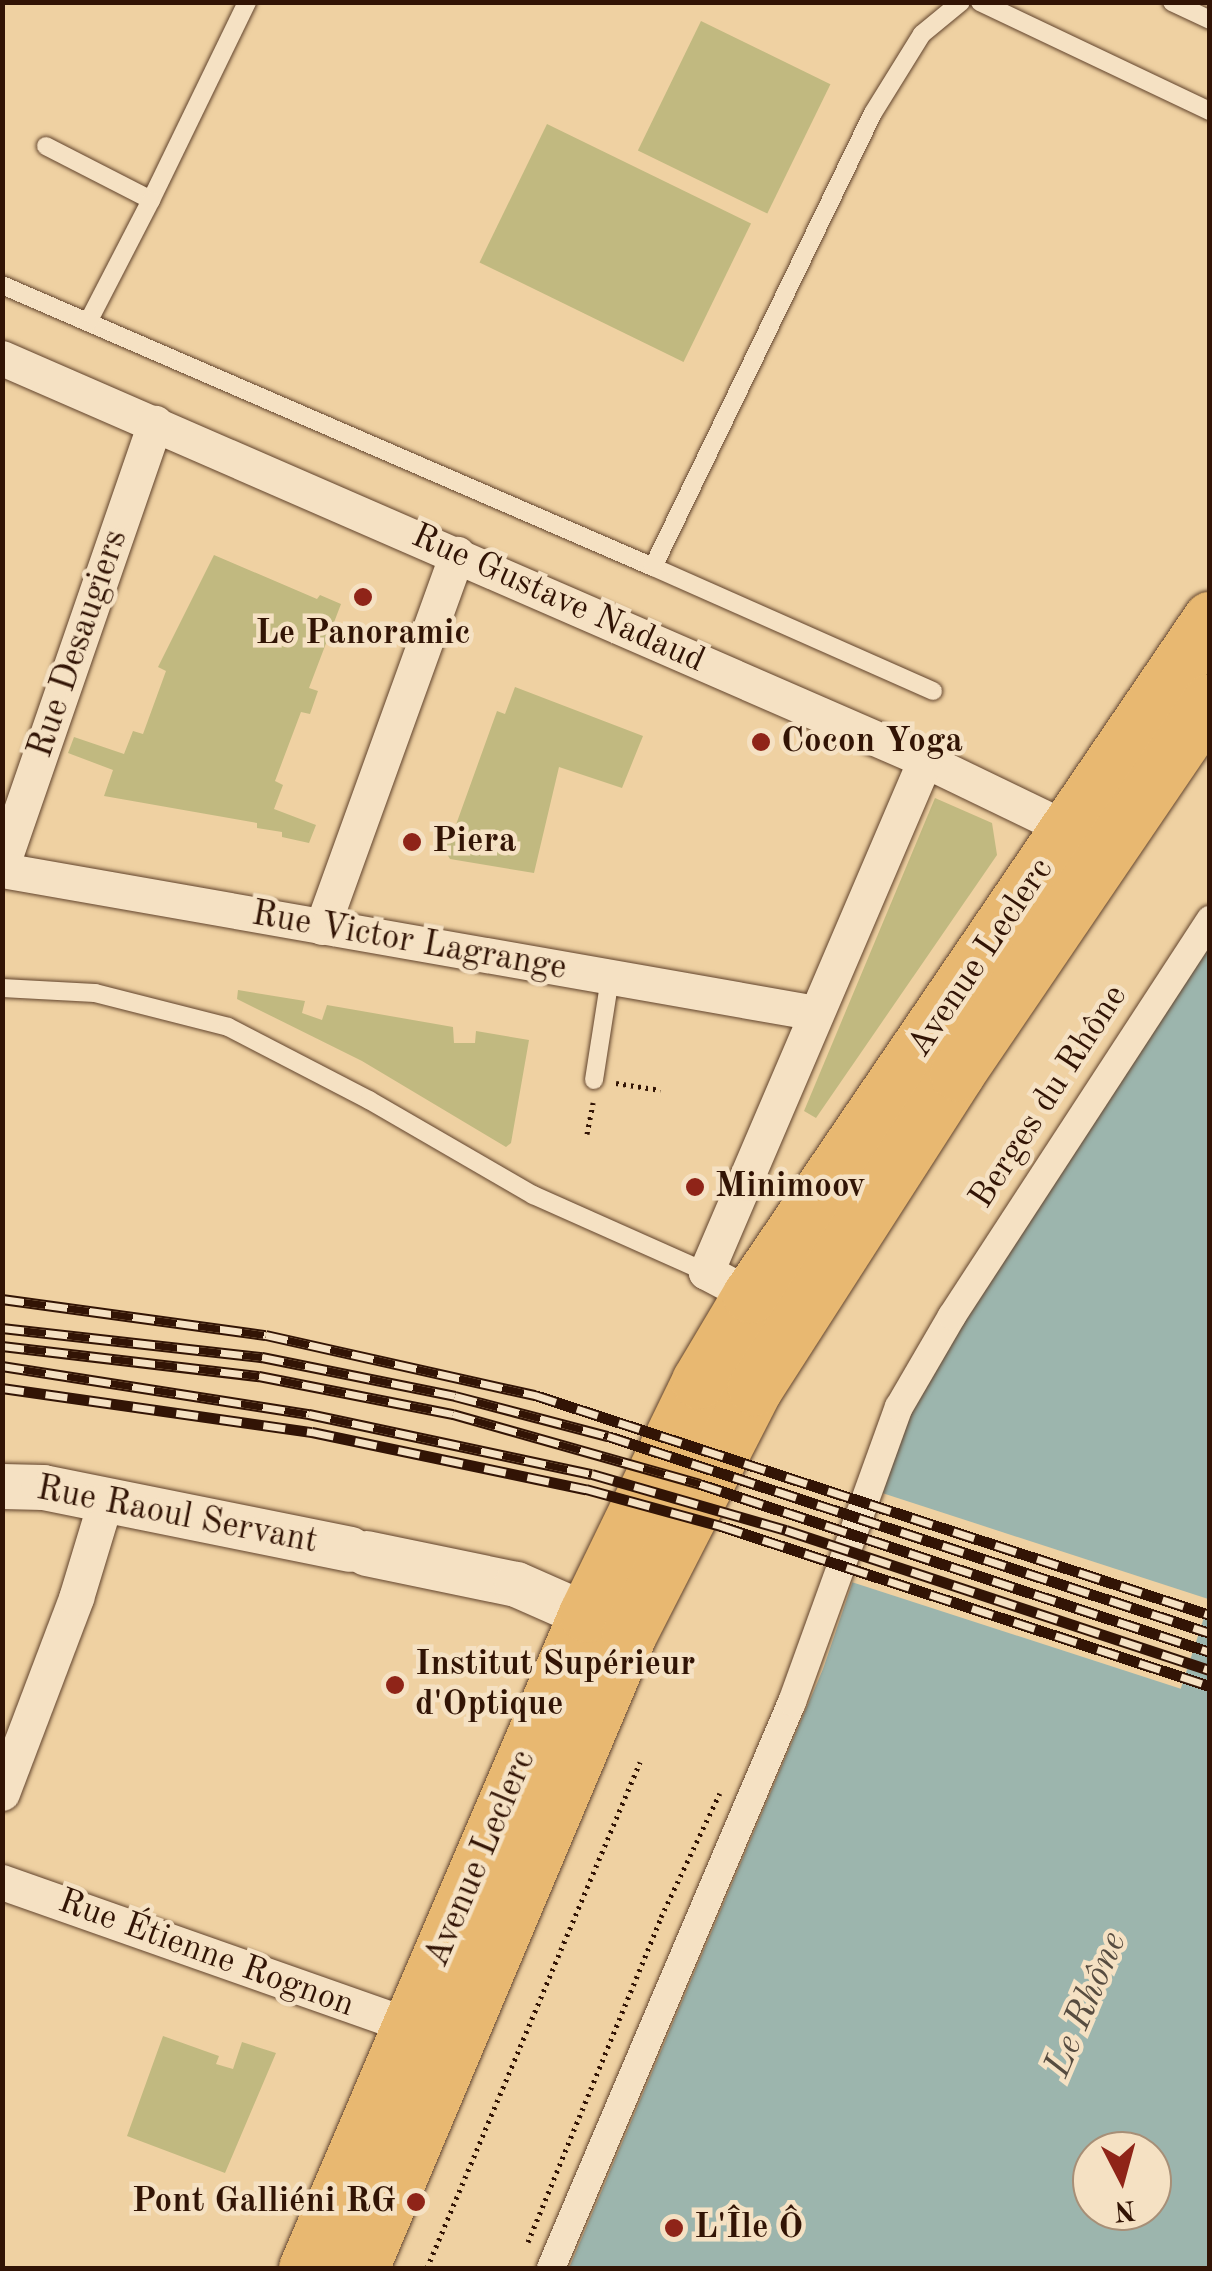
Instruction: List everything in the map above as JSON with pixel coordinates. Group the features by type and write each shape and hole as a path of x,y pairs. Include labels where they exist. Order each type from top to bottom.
{"main road":[{"name":"Avenue Leclerc","path":"360,2268 588,1611 755,1388 1088,840 1210,619"},
{"name":"Avenue Leclerc","path":"306,2268 588,1611 699,1381 728,1288 1088,840 1210,701"}],"street":[{"name":"Rue Gustave Nadaud","path":"2,358 925,760 1088,840"},
{"name":"Rue Desaugiers","path":"2,868 155,423"},
{"path":"322,927 457,554"},
{"name":"Avenue Leclerc","path":"728,1288 816,1013 925,760"},
{"name":"Rue Victor Lagrange","path":"2,868 816,1013"},
{"name":"Berges du Rhône","path":"550,2268 792,1702 899,1407 952,1316 1210,920"},
{"name":"Avenue Leclerc","path":"728,1288 806,1279 846,1242"},
{"name":"Avenue Leclerc","path":"728,1288 763,1342 755,1388"},
{"name":"Rue Raoul Servant","path":"2,1486 43,1487 106,1499 516,1584 588,1611"},
{"path":"2,1793 76,1598 106,1499"},
{"name":"Rue Étienne Rognon","path":"2,1882 410,2026"}],"lane":[{"path":"88,322 247,2"},
{"path":"652,566 873,113 922,34 962,2"},
{"path":"980,2 1210,110"},
{"path":"1172,2 1210,20"},
{"path":"46,146 150,200"},
{"path":"2,285 934,691"},
{"path":"594,1080 610,978"},
{"path":"2,988 95,992 228,1027 369,1100 533,1195 728,1288"}],"path":[{"path":"426,2268 640,1762"},
{"path":"528,2244 661,1917 721,1791"}],"shaded area":[{"path":"701,21 830,84 767,214 638,150"},
{"path":"547,124 751,224 684,362 479,262"},
{"path":"214,555 317,599 320,595 341,604 309,688 318,691 310,714 301,712 275,781 283,785 274,809 316,825 309,843 282,837 282,832 257,828 257,823 104,796 113,770 68,753 74,737 124,754 133,731 143,734 166,671 158,667"},
{"path":"515,687 643,736 622,788 559,767 534,873 450,859 442,846 453,833 497,711 505,714"},
{"path":"935,798 992,823 997,855 816,1118 804,1111"},
{"path":"238,990 305,1001 302,1013 322,1020 327,1005 453,1027 454,1043 475,1043 476,1031 529,1040 511,1143 506,1147 362,1061 237,999"},
{"path":"163,2036 219,2056 216,2064 233,2069 242,2042 276,2053 225,2173 127,2136"}],"water":[{"name":"Le Rhône","path":"1209,942 1209,2268 569,2268 823,1669 910,1413 938,1356"}],"pier":[{"path":"876,1491 1210,1599 1181,1689 847,1580"}],"railway":[{"path":"2,1299 266,1335 535,1395 1210,1615"},
{"path":"2,1328 262,1357 455,1396 608,1436 1210,1633"},
{"path":"2,1346 259,1376 453,1414 700,1484 1210,1652"},
{"path":"2,1366 309,1414 592,1474 786,1530 1210,1670"},
{"path":"2,1388 312,1432 586,1489 721,1526 1210,1686"}],"place":[{"name":"Le Panoramic","path":"363,597"},
{"name":"Cocon Yoga","path":"761,742"},
{"name":"Piera","path":"412,842"},
{"name":"Minimoov","path":"695,1187"},
{"name":"Institut Supérieur d'Optique","path":"395,1685"},
{"name":"Pont Galliéni RG","path":"416,2202"},
{"name":"L'Île Ô","path":"674,2228"}]}
